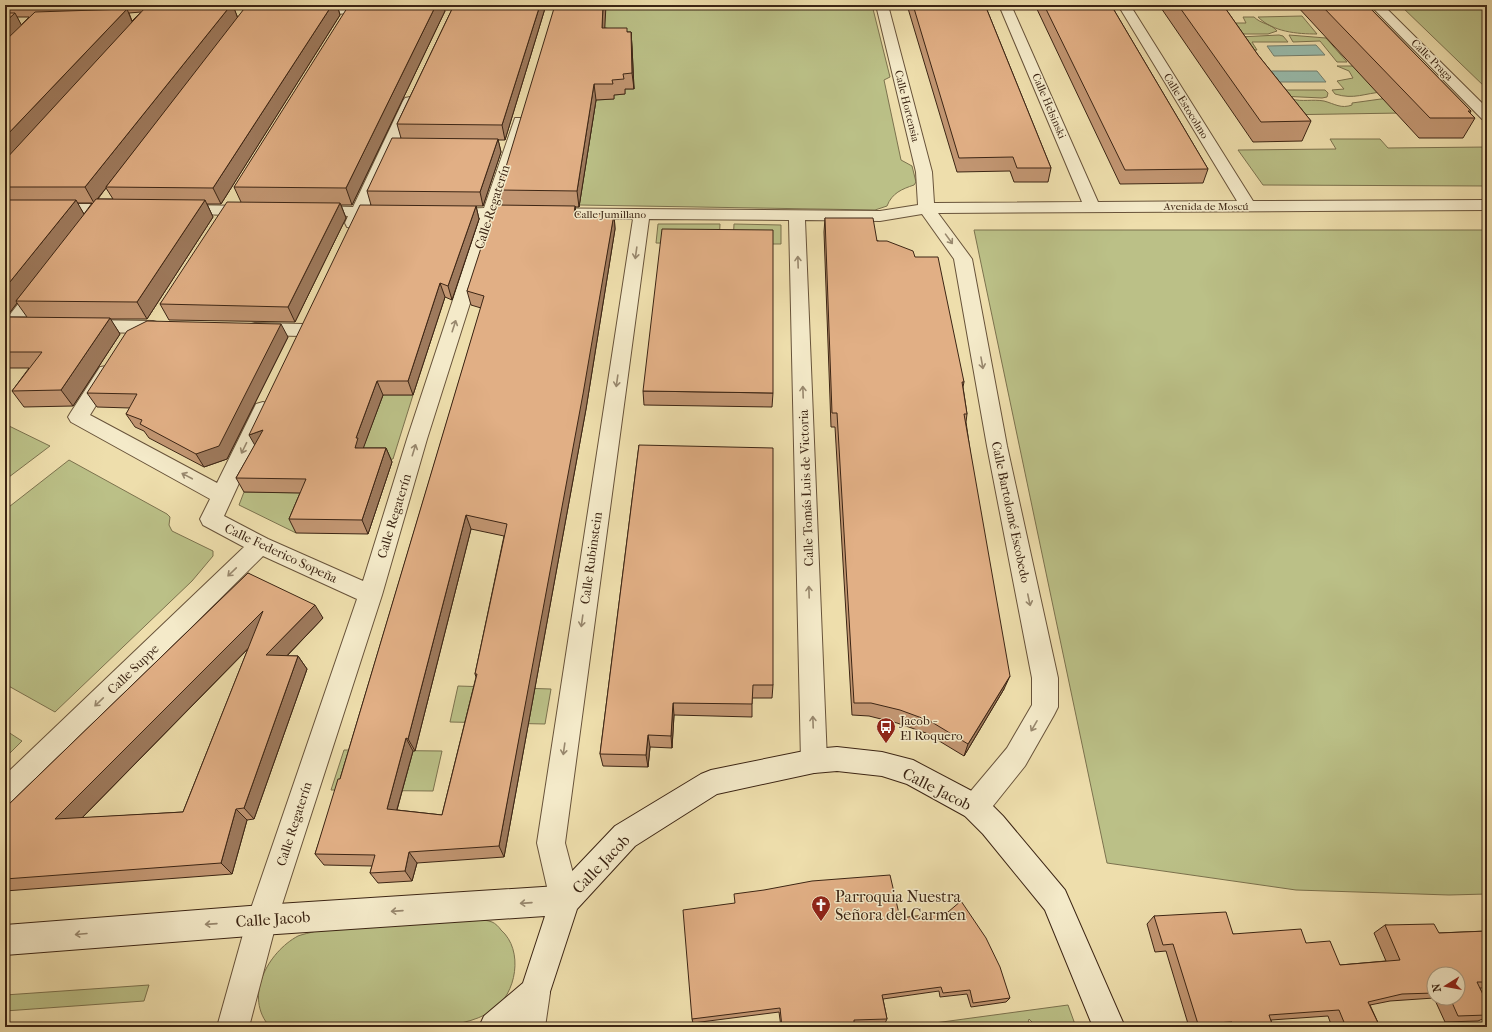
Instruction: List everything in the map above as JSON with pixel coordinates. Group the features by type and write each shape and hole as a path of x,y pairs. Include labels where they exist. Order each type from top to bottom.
{"street":[{"path":"449,18 455,5"},
{"path":"403,8 460,5"},
{"name":"Calle Hortensia","path":"882,5 924,172 926,208"},
{"name":"Calle Helsinski","path":"1005,5 1092,206"},
{"name":"Calle Estocolmo","path":"1124,5 1248,206"},
{"name":"Calle Praga","path":"1376,5 1487,116"},
{"path":"299,12 351,10 374,7 388,8"},
{"path":"340,28 351,10"},
{"path":"345,239 417,87"},
{"name":"Calle Regaterín","path":"233,1027 262,920 370,595 417,439 523,110"},
{"path":"390,145 405,145"},
{"path":"497,146 512,147"},
{"path":"85,228 104,203"},
{"path":"5,209 104,203 137,210"},
{"name":"Avenida de Moscú","path":"926,208 1487,205"},
{"name":"Calle Jumillano","path":"436,212 880,216 926,208"},
{"name":"Calle Bartolomé Escobedo","path":"926,208 963,259 997,446 1045,678 1045,707 1016,757 975,808"},
{"path":"167,210 267,211"},
{"path":"297,211 405,212"},
{"name":"Calle Rubinstein","path":"565,900 551,843 642,214"},
{"name":"Calle Tomás Luis de Victoria","path":"797,216 814,761"},
{"path":"52,271 11,326 161,323 128,340 78,417 221,495 270,395"},
{"path":"239,329 301,330"},
{"name":"Calle Federico Sopeña","path":"221,495 211,519 260,545 370,595"},
{"name":"Calle Suppe","path":"5,793 260,545"},
{"name":"Calle Jacob","path":"529,1027 535,993 565,900 625,836 711,783 814,761 837,759 882,764 913,773 975,808 993,825 1055,900 1109,1027"},
{"name":"Calle Jacob","path":"5,940 262,920 565,900"},
{"path":"495,1027 535,993"}],"green space":[{"path":"606,5 872,5 890,77 884,80 901,160 912,166 916,182 914,185 895,195 887,206 875,210 579,205 596,100 614,99 614,95 625,94 625,89 633,89 602,43"},
{"path":"1400,5 1487,5 1487,89"},
{"path":"1302,16 1317,34 1293,33 1278,29 1264,22 1258,17"},
{"path":"1243,17 1254,17 1277,31 1268,34 1227,34 1219,23 1246,23"},
{"path":"1289,35 1326,38 1347,62 1337,62 1320,41 1293,42"},
{"path":"1283,36 1288,42 1252,42 1257,50 1249,50 1239,37"},
{"path":"1337,66 1376,66 1383,92 1354,96 1342,96 1335,94 1332,90 1344,89 1337,81 1353,78 1349,71"},
{"path":"1264,90 1325,90 1328,93 1327,97 1322,98 1280,96"},
{"path":"1388,98 1402,113 1275,115 1291,99 1316,100 1338,106 1348,106 1352,105 1352,103"},
{"path":"1330,139 1380,139 1388,148 1487,147 1487,186 1263,185 1238,150 1336,149"},
{"path":"658,224 720,224 719,244 656,243"},
{"path":"734,224 781,225 781,244 733,244"},
{"path":"974,230 1487,230 1487,894 1449,895 1296,890 1107,863"},
{"path":"383,395 413,395 393,459 362,459 358,451"},
{"path":"5,424 50,446 5,480"},
{"path":"69,460 167,514 170,517 169,525 172,531 213,551 213,556 192,581 55,712 5,684 5,510"},
{"path":"244,492 313,493 296,533 239,505"},
{"path":"458,686 551,689 545,724 450,722"},
{"path":"5,730 22,741 5,758"},
{"path":"344,750 442,751 433,791 331,790"},
{"path":"477,919 492,922 498,926 508,939 513,949 515,960 512,983 507,994 501,1003 485,1015 464,1022 433,1027 270,1027 262,1015 259,1002 259,989 263,976 277,953 287,943 298,936 316,931"},
{"path":"149,985 144,1001 5,1011 5,995"},
{"path":"1068,1005 1076,1027 1037,1027 1029,1019 1027,1027 905,1027"}],"shaded area":[{"path":"1316,45 1325,55 1274,56 1267,46"},
{"path":"1266,71 1317,71 1326,82 1275,82"}],"building":[{"path":"231,5 85,187 5,187 5,160 145,8"},
{"path":"247,5 332,5 213,188 106,187"},
{"path":"349,5 436,5 346,188 234,187"},
{"path":"454,5 540,5 502,125 397,124"},
{"path":"555,5 603,5 602,28 627,28 627,32 631,32 632,73 623,74 624,79 612,80 613,84 594,84 577,191 499,190"},
{"path":"913,5 985,5 1051,168 1017,168 1013,157 959,158"},
{"path":"1044,5 1111,5 1208,169 1125,170"},
{"path":"1178,5 1223,5 1258,55 1311,121 1261,122"},
{"path":"1321,5 1367,5 1471,111 1468,111 1475,118 1430,118"},
{"path":"127,9 5,137 5,41 35,12"},
{"path":"5,13 15,13 5,22"},
{"path":"392,138 498,139 480,192 367,191"},
{"path":"96,199 205,200 137,302 16,301"},
{"path":"5,200 76,200 5,288"},
{"path":"227,202 340,203 288,307 160,304"},
{"path":"360,205 476,206 448,286 440,283 408,381 377,381 356,438 358,438 355,448 386,448 362,520 289,519 306,479 236,478 263,430 249,435"},
{"path":"495,205 575,206 574,214 614,214 583,394 499,846 409,852 405,871 370,873 375,855 315,854 338,779 340,779 484,296 467,291","holes":["466,515 507,524 475,674 477,674 442,815 387,809 406,738 408,739"]},
{"path":"825,218 873,218 877,241 887,241 913,251 915,257 938,257 964,382 962,382 967,414 964,414 1010,676 968,744 930,721 900,710 871,703 854,703 837,413 832,413"},
{"path":"662,229 773,230 773,393 643,391"},
{"path":"5,317 110,318 61,390 12,391 42,352 5,352"},
{"path":"147,321 281,324 219,446 196,454 140,424 142,420 126,414 137,394 87,393 127,331"},
{"path":"639,445 773,448 773,685 753,685 752,704 673,703 671,736 648,735 646,755 600,754"},
{"path":"248,573 315,605 266,655 298,656 244,808 236,809 221,863 5,879 5,808","holes":["263,611 183,812 55,819"]},
{"path":"890,875 900,918 948,912 961,901 986,938 1000,967 1010,998 973,1003 970,990 943,993 941,987 882,995 887,1019 854,1020 854,1023 821,1025 821,1027 782,1027 780,1008 692,1019 683,910 735,903 734,894 812,881"},
{"path":"1226,912 1233,934 1301,929 1306,943 1330,941 1340,965 1400,960 1385,925 1434,924 1439,933 1487,931 1487,982 1477,982 1487,1003 1487,1015 1458,1016 1454,1006 1466,1006 1466,966 1426,966 1426,993 1402,994 1368,1002 1380,1027 1346,1027 1339,1010 1269,1015 1273,1027 1234,1027 1232,1022 1198,1024 1173,944 1163,945 1154,916"}],"place":[{"name":"Jacob - El Roquero","path":"886,744"},
{"name":"Parroquia Nuestra Señora del Carmen","path":"821,922"}]}
